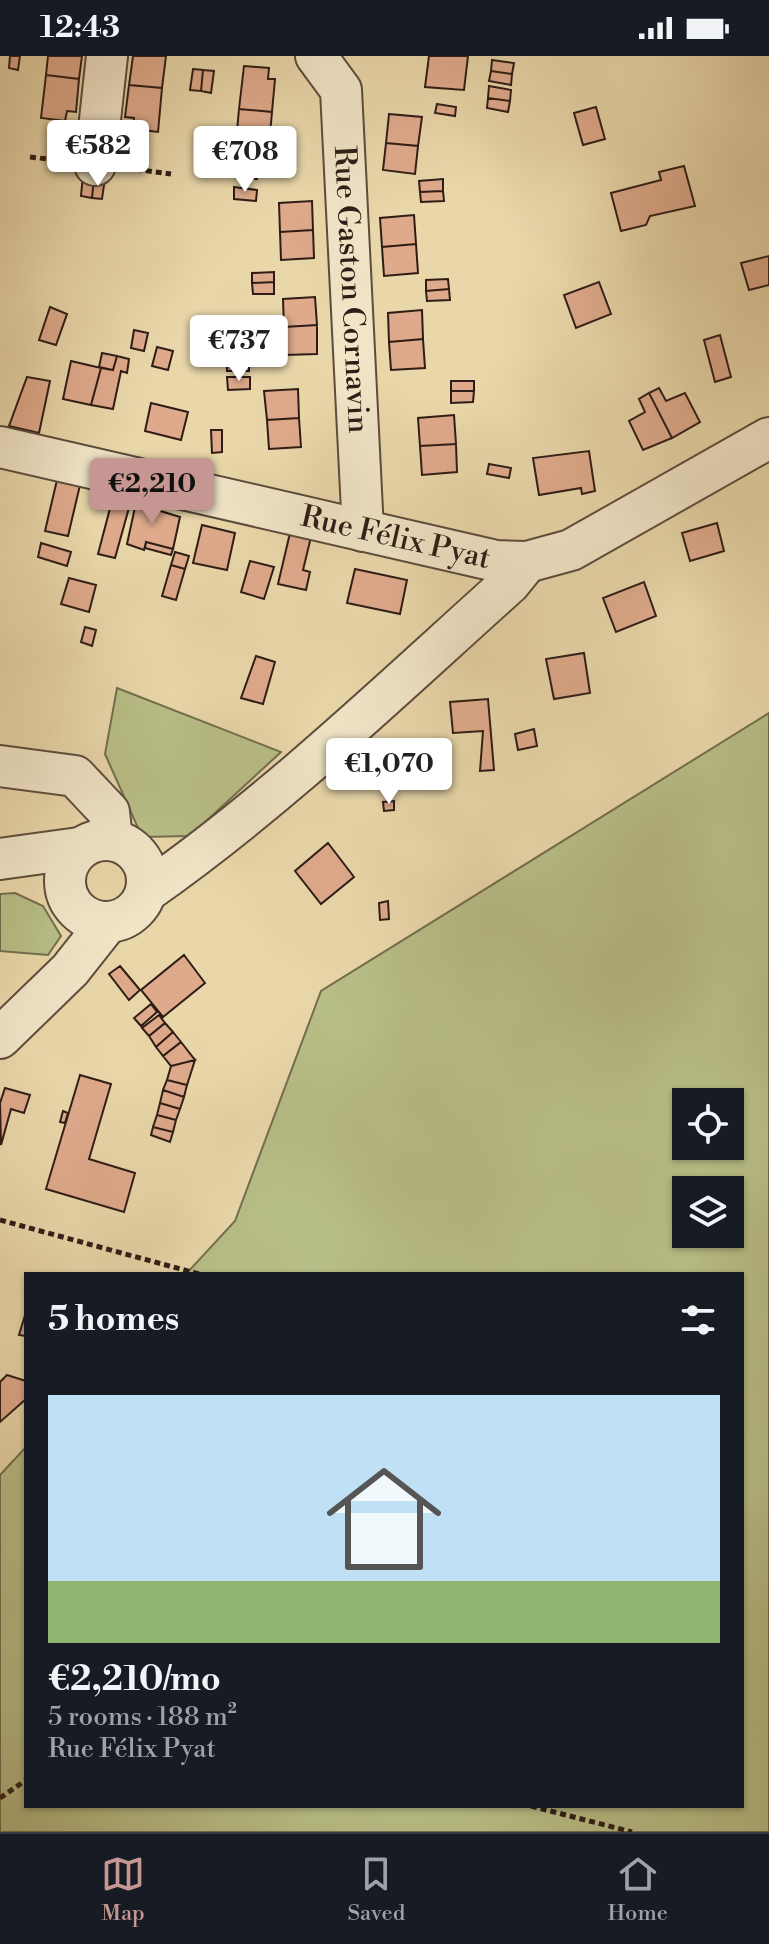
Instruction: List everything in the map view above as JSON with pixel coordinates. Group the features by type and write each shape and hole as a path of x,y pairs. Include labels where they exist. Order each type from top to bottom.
{"street":[{"path":"95,165 107,56"},
{"name":"Rue Gaston Cornavin","path":"316,56 341,90 363,531"},
{"name":"Rue Félix Pyat","path":"0,447 496,561 527,562 571,550 769,438"},
{"path":"145,879 206,850 339,737 510,583 527,562"},
{"path":"0,766 75,776 109,812 96,844 65,873 85,908 70,970 0,1038"},
{"path":"96,844 137,853 145,879 132,914 85,908 7,857 96,844"}],"path":[{"path":"0,1220 192,1272"},
{"path":"0,1798 24,1781"},
{"path":"539,1808 632,1832"}],"green space":[{"path":"117,688 281,752 190,836 142,837 105,754"},
{"path":"769,713 769,1832 0,1832 0,1475 24,1449 24,1808 744,1808 744,1272 188,1272 235,1221 321,991"},
{"path":"15,893 43,906 61,936 48,955 0,951 0,894"}],"building":[{"path":"10,56 20,56 18,70 9,68"},
{"path":"48,56 82,56 79,79 46,75"},
{"path":"133,56 166,56 162,88 129,85"},
{"path":"429,56 468,56 464,90 425,87"},
{"path":"492,60 514,63 512,74 491,71"},
{"path":"244,66 269,68 268,79 275,79 272,112 239,109"},
{"path":"193,69 203,70 201,91 190,90"},
{"path":"203,70 214,71 211,93 201,91"},
{"path":"491,71 512,74 511,85 489,81"},
{"path":"46,75 79,79 76,112 67,111 65,121 41,118"},
{"path":"129,85 162,88 158,132 133,129 134,118 125,117"},
{"path":"489,86 511,90 510,101 488,98"},
{"path":"488,98 510,101 508,112 487,108"},
{"path":"437,104 456,107 455,116 435,113"},
{"path":"596,107 605,139 583,145 574,113"},
{"path":"239,109 272,112 269,145 261,145 260,155 235,153"},
{"path":"389,114 422,117 418,146 386,143"},
{"path":"386,143 418,146 415,174 383,170"},
{"path":"684,166 695,206 650,216 646,225 621,231 611,193 661,180 659,172"},
{"path":"236,167 258,170 257,179 235,177"},
{"path":"83,175 94,177 92,198 81,196"},
{"path":"94,177 105,178 102,199 92,198"},
{"path":"443,179 443,191 420,192 419,181"},
{"path":"234,187 257,190 256,201 234,199"},
{"path":"443,191 444,201 421,202 420,192"},
{"path":"312,201 313,230 280,232 279,203"},
{"path":"414,215 416,244 382,247 380,218"},
{"path":"313,230 314,258 281,260 280,232"},
{"path":"416,244 418,273 384,276 382,247"},
{"path":"769,256 769,285 749,290 741,263"},
{"path":"274,272 274,282 252,283 252,273"},
{"path":"448,279 449,289 426,291 426,280"},
{"path":"274,282 274,294 253,294 252,283"},
{"path":"599,282 611,314 576,328 564,295"},
{"path":"449,289 450,300 427,301 426,291"},
{"path":"315,297 317,325 284,327 283,299"},
{"path":"50,307 67,314 56,345 39,340"},
{"path":"422,310 423,339 389,342 388,313"},
{"path":"317,325 317,354 285,355 284,327"},
{"path":"134,330 148,333 144,351 131,348"},
{"path":"720,335 731,377 715,382 704,340"},
{"path":"423,339 425,368 391,370 389,342"},
{"path":"157,347 173,351 168,370 152,366"},
{"path":"102,353 117,356 113,370 99,367"},
{"path":"117,356 129,359 127,373 121,371 113,409 91,405 101,368 113,370"},
{"path":"71,361 101,368 91,405 63,399"},
{"path":"249,362 249,371 227,371 227,363"},
{"path":"27,377 50,381 39,433 9,426"},
{"path":"227,377 250,377 250,389 228,390"},
{"path":"451,381 474,381 474,391 451,391"},
{"path":"659,388 666,401 685,393 700,422 672,438 649,393"},
{"path":"298,389 299,418 267,420 264,391"},
{"path":"451,391 474,391 473,402 451,403"},
{"path":"649,393 672,438 643,450 629,421 645,412 639,399"},
{"path":"151,403 188,412 181,440 145,431"},
{"path":"454,415 456,444 420,446 418,418"},
{"path":"299,418 301,447 269,449 267,420"},
{"path":"211,430 222,430 222,452 212,453"},
{"path":"456,444 457,472 422,475 420,446"},
{"path":"589,451 595,491 582,494 581,488 539,495 533,458"},
{"path":"489,464 511,468 509,478 487,474"},
{"path":"57,480 80,485 68,536 45,531"},
{"path":"114,493 132,497 115,558 98,554"},
{"path":"137,498 155,502 154,509 180,517 173,549 146,542 144,550 127,544"},
{"path":"717,523 724,551 690,561 682,533"},
{"path":"202,525 235,533 227,570 193,563"},
{"path":"290,533 311,537 303,570 310,572 306,590 278,584"},
{"path":"146,542 173,549 171,555 145,548"},
{"path":"41,543 71,552 67,566 38,557"},
{"path":"175,552 189,556 185,569 171,565"},
{"path":"250,561 274,567 264,599 241,592"},
{"path":"171,565 185,569 176,600 162,596"},
{"path":"355,569 407,580 400,614 347,603"},
{"path":"69,578 96,585 89,612 61,604"},
{"path":"644,582 656,616 616,632 603,598"},
{"path":"85,627 96,630 92,646 81,642"},
{"path":"584,653 590,693 554,699 546,659"},
{"path":"256,656 275,662 263,704 241,698"},
{"path":"488,699 494,770 480,771 483,731 453,733 450,702"},
{"path":"534,729 537,746 518,750 515,734"},
{"path":"424,751 425,779 393,781 393,754"},
{"path":"394,801 394,810 384,811 383,802"},
{"path":"328,843 354,877 321,904 295,871"},
{"path":"388,901 389,919 380,920 379,903"},
{"path":"184,955 205,983 163,1017 141,990"},
{"path":"120,966 140,990 129,1000 109,974"},
{"path":"151,1004 157,1012 141,1026 134,1018"},
{"path":"159,1015 165,1023 149,1036 142,1028"},
{"path":"165,1023 173,1032 156,1047 149,1036"},
{"path":"173,1032 181,1042 163,1056 156,1047"},
{"path":"181,1042 195,1060 171,1066 163,1056"},
{"path":"195,1060 187,1085 167,1080 171,1066"},
{"path":"80,1075 111,1084 89,1159 135,1173 124,1212 46,1189"},
{"path":"167,1080 187,1085 184,1097 163,1090"},
{"path":"5,1088 30,1095 24,1113 11,1109 1,1145 0,1103"},
{"path":"163,1090 184,1097 180,1109 160,1103"},
{"path":"160,1103 180,1109 176,1120 157,1115"},
{"path":"63,1111 68,1113 65,1123 60,1122"},
{"path":"157,1115 176,1120 173,1132 153,1127"},
{"path":"153,1127 173,1132 170,1142 151,1135"},
{"path":"24,1319 24,1336 19,1335"},
{"path":"7,1375 24,1380 24,1401 0,1422 0,1382"}]}
